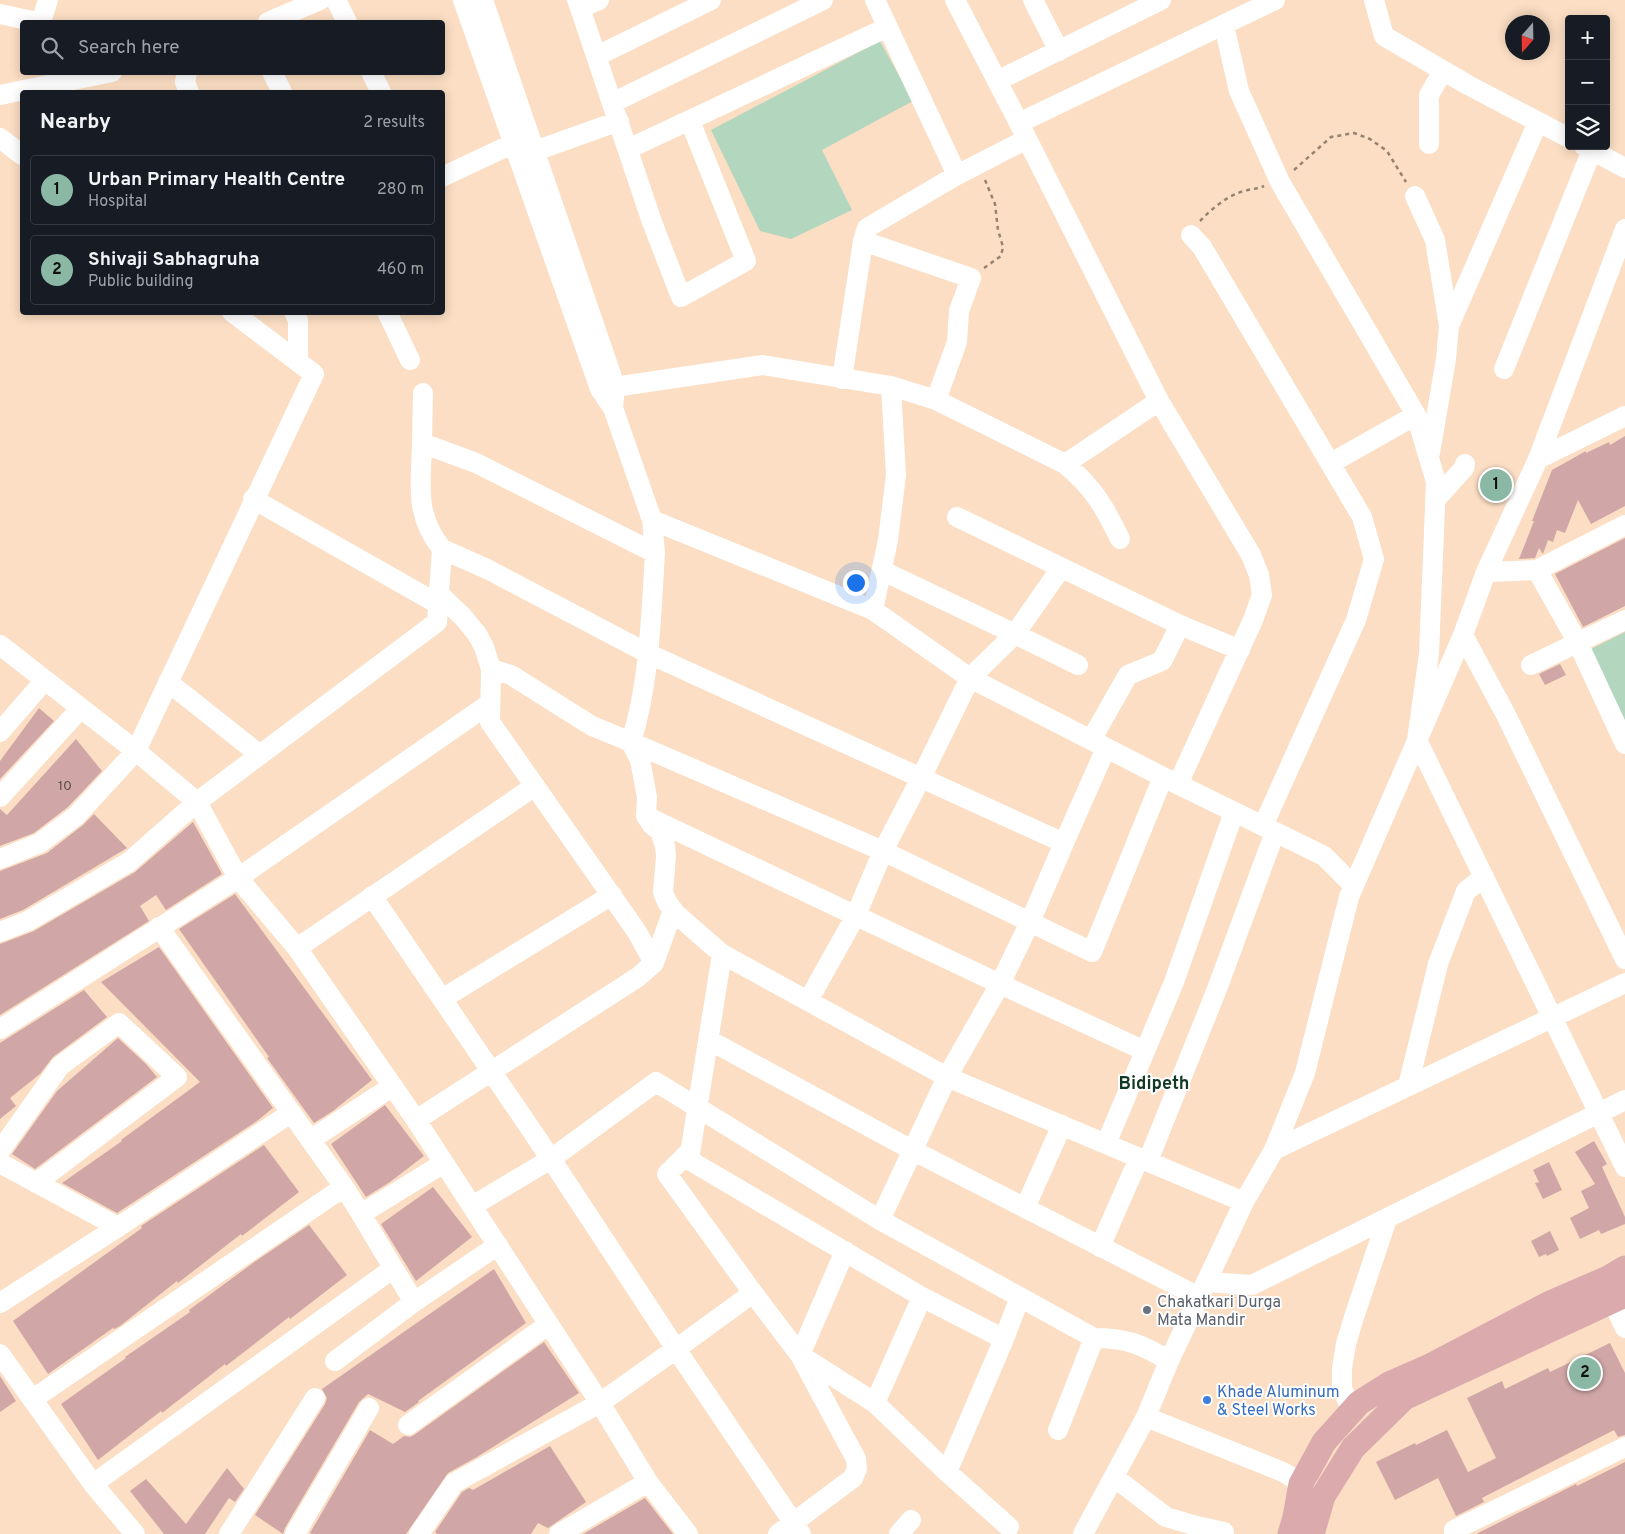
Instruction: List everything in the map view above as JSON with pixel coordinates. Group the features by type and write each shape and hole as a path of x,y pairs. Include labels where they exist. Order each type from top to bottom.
{"main road":[{"path":"1290,1534 1301,1484 1324,1442 1359,1403 1389,1384 1428,1367 1548,1304 1608,1278 1625,1268"},
{"path":"1312,1534 1323,1496 1353,1448 1404,1398 1618,1298"}],"street":[{"path":"42,20 48,0"},
{"path":"273,20 320,0"},
{"path":"336,0 346,20"},
{"path":"463,0 526,143"},
{"path":"483,0 526,143 652,520 655,553 647,653 640,706 631,742 640,760 647,797 646,816 652,825 660,831 665,846 663,892 667,902 673,910 722,954 947,1078 1244,1202"},
{"path":"599,0 579,4 652,222 680,297 746,260 690,120"},
{"path":"597,56 711,0"},
{"path":"445,176 526,143 615,112 824,0"},
{"path":"876,0 957,175"},
{"path":"491,669 511,675 592,726 883,851 1092,952 1171,781 1240,650 1262,595 1259,575 1251,555 1159,400 955,0"},
{"path":"1033,0 1059,51"},
{"path":"997,81 1161,0"},
{"path":"842,379 863,241 867,228 957,175 978,165 1023,131 1275,0"},
{"path":"1374,0 1384,36 1565,136"},
{"path":"0,14 28,20"},
{"path":"1224,25 1239,91 1280,182 1416,415 1436,482 1429,654 1418,740 1625,1167"},
{"path":"628,149 888,27"},
{"path":"1429,144 1429,95 1443,70"},
{"path":"0,95 28,81 84,75"},
{"path":"274,75 281,90"},
{"path":"372,75 380,90"},
{"path":"1449,326 1538,122"},
{"path":"0,138 20,153"},
{"path":"1504,369 1587,150"},
{"path":"1592,150 1625,168"},
{"path":"1415,196 1435,240 1449,326 1446,359 1429,458"},
{"path":"1083,1534 1146,1417 1169,1361 1244,1202 1274,1150 1305,1073 1349,897 1463,635 1486,572 1538,459 1625,229"},
{"path":"1100,1247 1143,1159 1218,989 1269,829 1356,620 1374,559 1362,517 1202,247 1192,235"},
{"path":"863,241 971,278 959,312 956,342 936,400"},
{"path":"0,859 40,843 76,816 136,751 253,499 314,374 236,315"},
{"path":"296,315 298,320 298,362"},
{"path":"388,315 410,360"},
{"path":"607,388 763,365 891,386 936,400 1064,464 1082,478 1104,507 1120,538"},
{"path":"874,610 883,571 896,475 891,386"},
{"path":"423,393 420,504 431,535 442,549 487,569 647,653 1064,843"},
{"path":"1064,464 1159,400"},
{"path":"1330,463 1416,415"},
{"path":"1538,459 1625,416"},
{"path":"422,444 476,463 655,553"},
{"path":"1436,499 1464,468 1465,464"},
{"path":"253,499 439,599 463,617 477,634 484,647 491,669 490,722 612,895 637,932 654,963"},
{"path":"957,517 1180,625 1240,650"},
{"path":"652,520 874,610 970,678 1171,781 1324,856 1354,886"},
{"path":"1486,572 1537,570 1625,524"},
{"path":"0,932 28,922 129,862 197,802 437,622 442,549"},
{"path":"808,1002 856,915 883,851 970,678 1015,634 1061,568"},
{"path":"1537,570 1578,643 1625,744"},
{"path":"883,571 1078,665"},
{"path":"1531,665 1625,620"},
{"path":"880,1220 947,1078 1000,984 1030,922 1064,843 1099,744 1128,675 1162,661 1180,625"},
{"path":"1463,635 1506,715 1625,959"},
{"path":"0,645 136,751 197,802 238,878 297,948 393,1086 600,1403 648,1482 688,1534"},
{"path":"0,732 45,680"},
{"path":"168,682 260,755"},
{"path":"0,1030 238,878 489,704"},
{"path":"0,796 81,708"},
{"path":"297,948 535,786"},
{"path":"1106,1144 1174,982 1234,812"},
{"path":"646,816 1146,1051"},
{"path":"1408,1086 1438,964 1466,891 1484,876"},
{"path":"442,999 612,895"},
{"path":"372,896 551,1159 676,1349 791,1530 853,1478 857,1469 856,1459 800,1355 667,1174 690,1151"},
{"path":"416,1120 638,977 654,963 673,910"},
{"path":"159,927 344,1187 414,1302"},
{"path":"722,954 689,1160 922,1297 1004,1339"},
{"path":"1274,1150 1625,984"},
{"path":"0,1151 60,1066 119,1023 177,1077 36,1182"},
{"path":"709,1040 912,1150 1100,1247 1203,1290 1252,1285 1625,1100"},
{"path":"472,1206 551,1159 656,1082 880,1220 1020,1298 1094,1338 1115,1338 1134,1342 1151,1349 1169,1361"},
{"path":"310,1140 393,1086"},
{"path":"0,1303 291,1113"},
{"path":"1025,1208 1062,1125"},
{"path":"0,1163 118,1227"},
{"path":"361,1214 444,1163"},
{"path":"33,1399 344,1187"},
{"path":"1352,1412 1342,1388 1342,1368 1346,1344 1387,1219"},
{"path":"335,1361 414,1302 498,1245"},
{"path":"800,1355 845,1251"},
{"path":"93,1484 380,1279 392,1266"},
{"path":"419,1534 454,1483 600,1403 753,1293"},
{"path":"875,1403 922,1297"},
{"path":"947,1472 1020,1298"},
{"path":"1618,1298 1625,1328"},
{"path":"408,1425 549,1324"},
{"path":"1058,1430 1094,1338"},
{"path":"0,1354 93,1484 135,1534"},
{"path":"800,1355 875,1403 1011,1532"},
{"path":"229,1534 315,1398"},
{"path":"295,1534 369,1408"},
{"path":"1146,1417 1283,1472 1323,1496"},
{"path":"1454,1534 1454,1530 1625,1447"},
{"path":"1114,1477 1163,1525 1224,1532"},
{"path":"559,1534 648,1482"}],"path":[{"path":"1192,235 1200,220 1225,200 1243,191 1280,182 1331,137 1354,133 1370,138 1387,151 1415,196"},
{"path":"971,278 1001,256 1002,247 995,204 978,165"}],"green space":[{"path":"880,41 913,101 822,150 852,210 791,239 760,231 711,130"},
{"path":"1625,632 1625,727 1589,650"}],"building":[{"path":"1625,436 1625,506 1591,524 1578,500 1565,533 1557,530 1553,542 1548,540 1543,554 1539,548 1535,558 1519,559 1552,470 1586,451 1586,453 1609,442 1610,445"},
{"path":"1625,538 1625,606 1583,627 1555,574"},
{"path":"1560,664 1566,675 1545,685 1539,674"},
{"path":"39,708 54,721 0,779 0,761"},
{"path":"76,739 102,771 68,807 34,833 0,846 0,809 7,815"},
{"path":"94,814 127,848 23,910 0,919 0,871 47,853"},
{"path":"193,822 222,874 166,910 156,895 140,906 149,921 0,1015 0,944 34,931 135,872"},
{"path":"235,894 372,1080 333,1111 314,1123 179,929"},
{"path":"159,947 273,1108 257,1121 117,1213 62,1183 122,1141 200,1082 101,982"},
{"path":"84,990 107,1017 53,1057 40,1074 10,1098 16,1106 0,1119 0,1043"},
{"path":"118,1038 157,1077 35,1169 12,1154 57,1091"},
{"path":"385,1105 424,1156 390,1182 366,1197 331,1144"},
{"path":"1594,1141 1607,1164 1602,1167 1625,1217 1625,1224 1601,1234 1599,1230 1580,1239 1570,1218 1589,1208 1581,1191 1595,1184 1575,1152"},
{"path":"264,1145 299,1192 178,1283 177,1281 120,1326 113,1328 48,1374 13,1321 142,1228 141,1226"},
{"path":"1549,1162 1562,1190 1543,1199 1535,1183 1539,1182 1533,1170"},
{"path":"433,1187 472,1237 416,1281 381,1224"},
{"path":"309,1225 347,1275 226,1366 225,1364 162,1413 161,1411 98,1460 61,1404 190,1312 189,1310 253,1263"},
{"path":"1550,1231 1559,1250 1547,1256 1546,1254 1539,1257 1531,1241"},
{"path":"494,1269 526,1323 405,1412 368,1394 359,1402 283,1534 255,1515 325,1404 327,1398 322,1389"},
{"path":"544,1342 579,1393 448,1473 406,1534 310,1533 370,1430 393,1444 404,1436 410,1437 414,1435"},
{"path":"1610,1343 1625,1373 1625,1435 1618,1437 1614,1430 1482,1498 1484,1502 1456,1516 1438,1478 1395,1500 1376,1462 1447,1430 1468,1472 1496,1458 1467,1398 1502,1381 1505,1389 1548,1368 1550,1372"},
{"path":"0,1376 16,1401 0,1412"},
{"path":"550,1446 586,1502 548,1528 538,1523 531,1534 437,1534 435,1532 462,1492 469,1488 473,1490"},
{"path":"1625,1462 1625,1534 1476,1534 1576,1484 1577,1486"},
{"path":"227,1468 244,1489 235,1502 229,1498 205,1534 164,1534 130,1491 146,1479 186,1524"},
{"path":"645,1498 673,1534 583,1534"}],"place":[{"name":"Urban Primary Health Centre","path":"1496,485"},
{"name":"Chakatkari Durga Mata Mandir","path":"1147,1310"},
{"name":"Shivaji Sabhagruha","path":"1585,1373"},
{"name":"Khade Aluminum & Steel Works","path":"1207,1400"}],"district":[{"name":"Bidipeth","path":"1154,1083"}]}
